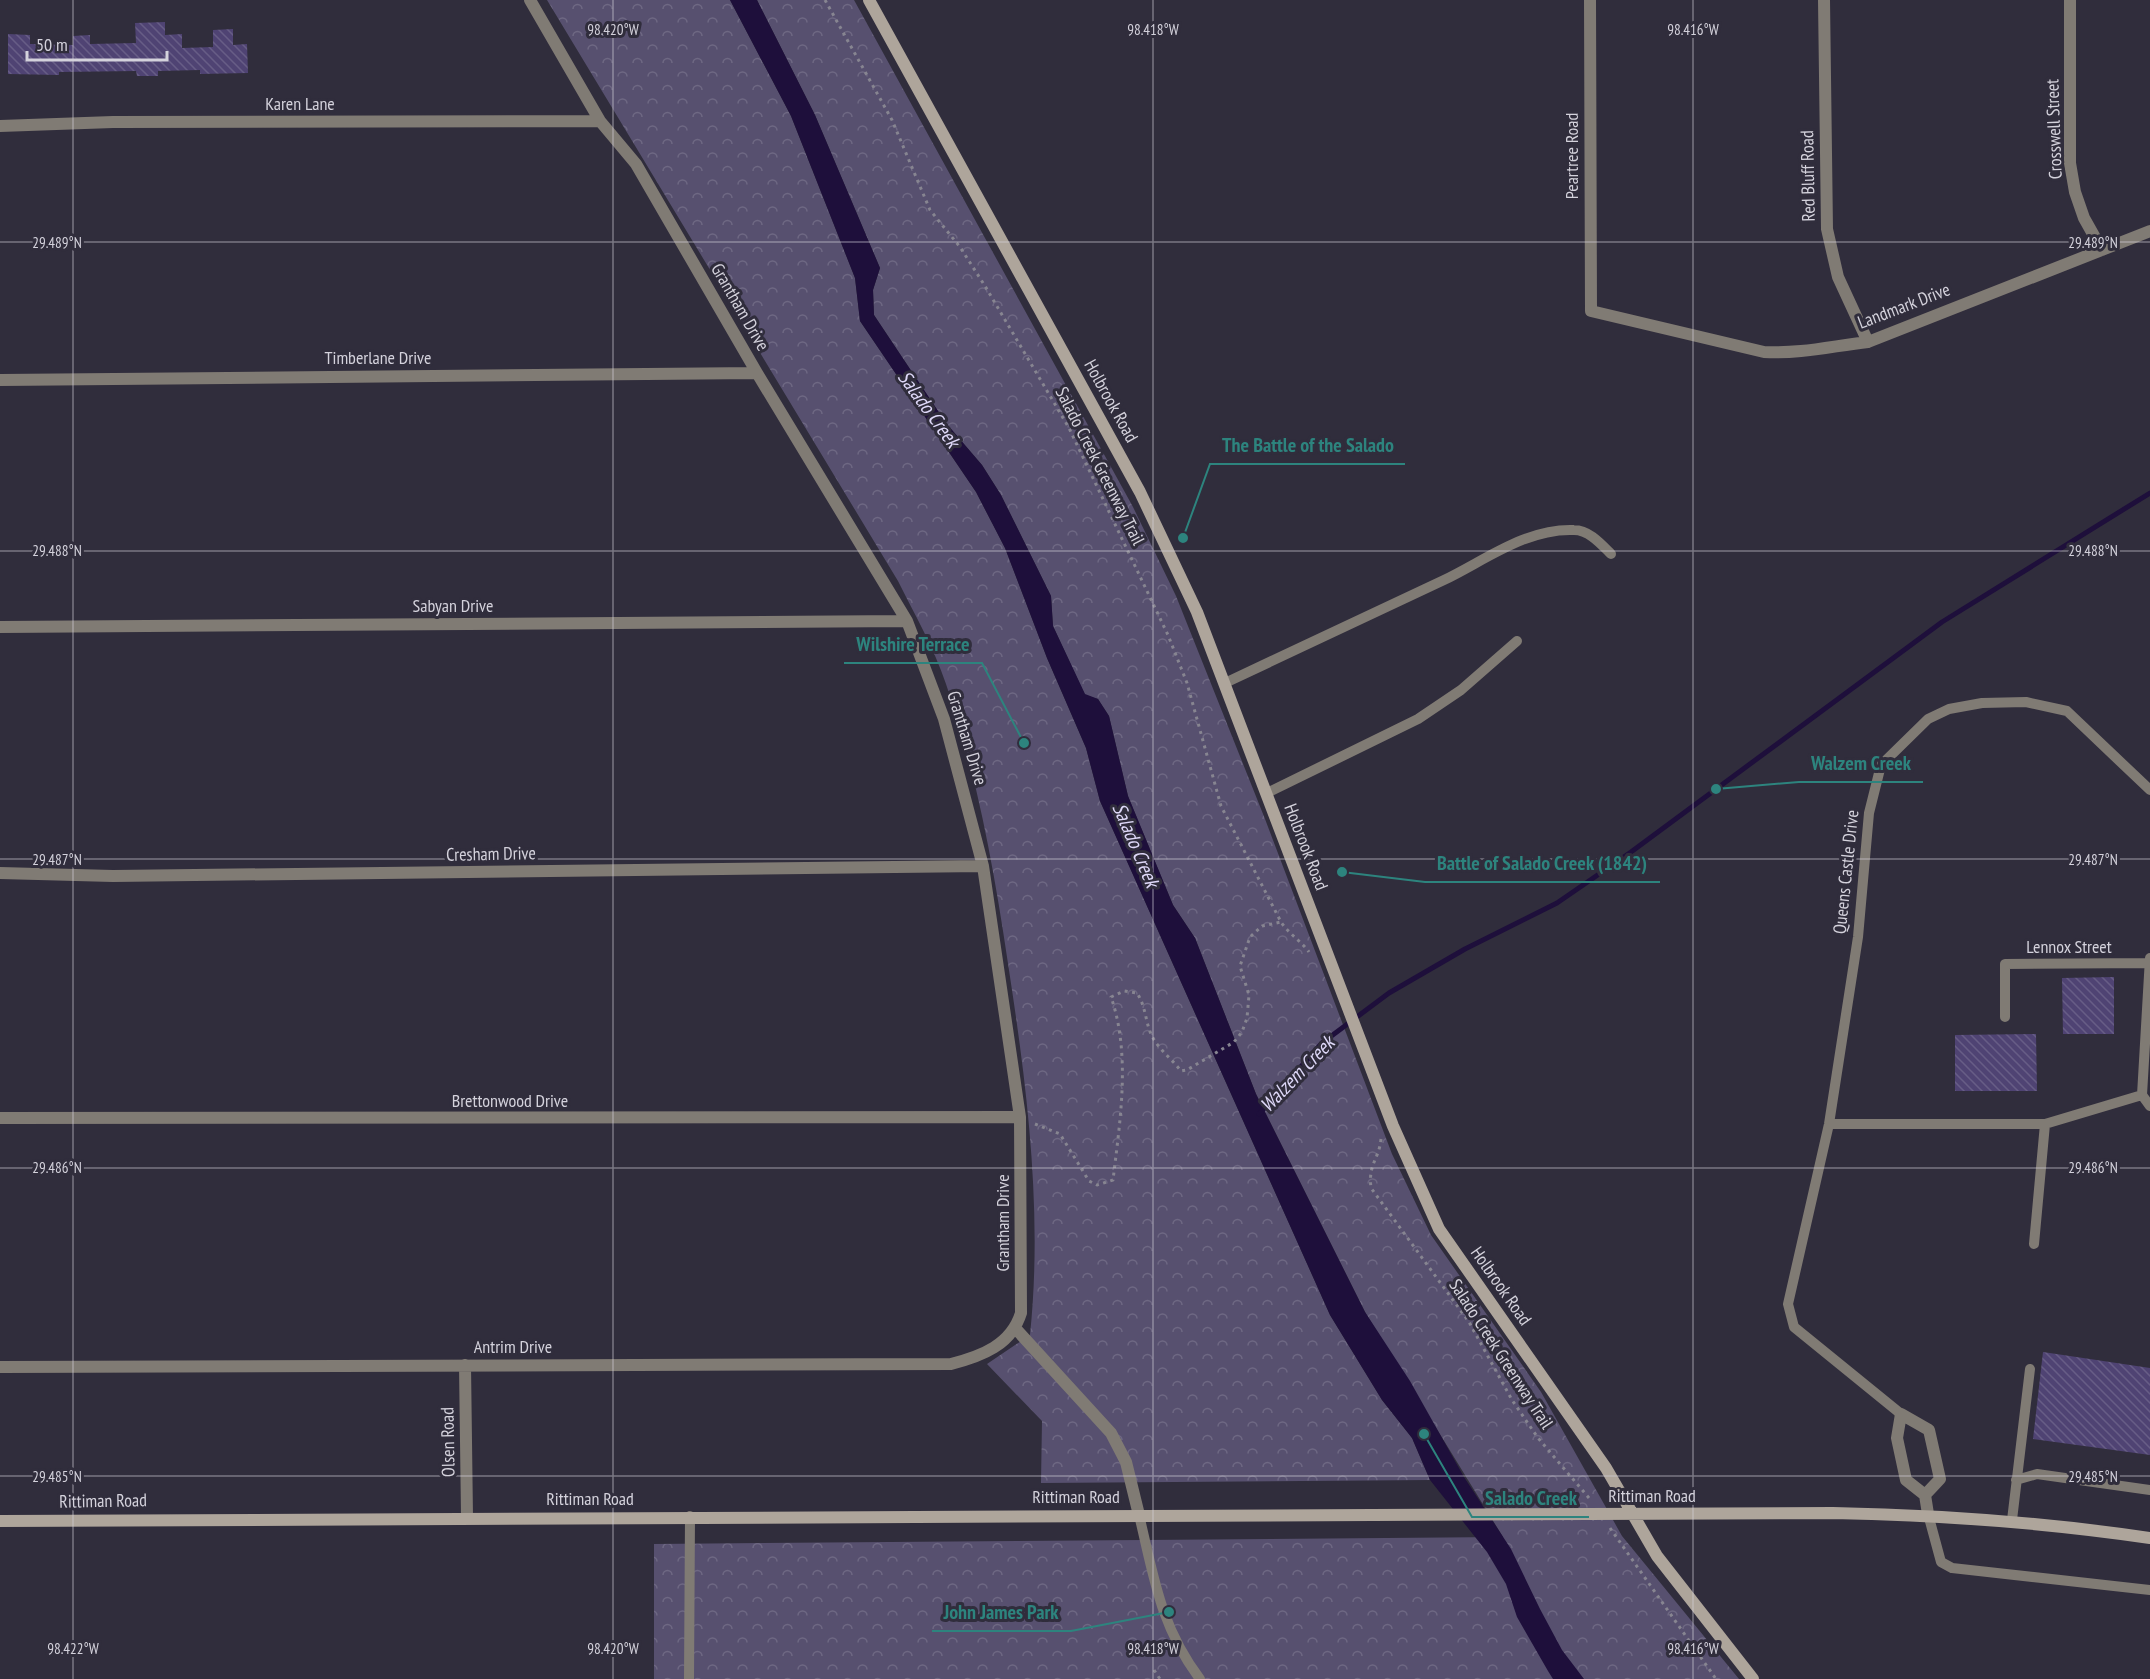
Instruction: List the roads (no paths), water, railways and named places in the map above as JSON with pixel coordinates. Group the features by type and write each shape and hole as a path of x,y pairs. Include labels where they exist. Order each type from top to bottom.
{"main road":[{"name":"Holbrook Road","path":"869,0 1140,492 1197,612 1411,1171 1439,1229 1606,1468 1657,1556 1753,1679"},
{"name":"Rittiman Road","path":"0,1521 690,1516 1928,1514 2012,1520 2150,1538"}],"street":[{"name":"Grantham Drive","path":"530,0 600,121 636,164 757,373 907,621 944,719 983,866 1020,1117 1021,1313 1016,1329"},
{"name":"Peartree Road","path":"1590,0 1591,311"},
{"name":"Red Bluff Road","path":"1824,0 1827,229 1838,278 1868,342"},
{"name":"Crosswell Street","path":"2070,0 2070,163 2075,192 2084,218 2102,250"},
{"name":"Karen Lane","path":"0,126 112,122 600,121"},
{"name":"Landmark Drive","path":"1591,311 1764,352 1808,353 1868,342 2150,231"},
{"name":"Timberlane Drive","path":"0,380 757,373"},
{"name":"Sabyan Drive","path":"0,627 907,621"},
{"name":"Cresham Drive","path":"0,873 113,876 983,866"},
{"name":"Brettonwood Drive","path":"0,1118 1020,1117"},
{"name":"Antrim Drive","path":"0,1367 951,1364 992,1350 1016,1329"},
{"path":"1016,1329 1111,1433 1121,1448 1139,1515"},
{"name":"Olsen Road","path":"465,1365 468,1517"},
{"path":"1901,1414 1897,1438 1906,1480 1925,1495 1928,1514"},
{"name":"Queens Castle Drive","path":"1901,1414 1929,1430 1940,1479 1925,1495"}],"lane":[{"path":"1225,683 1451,577 1497,550 1548,532 1576,530 1594,538 1611,554"},
{"path":"1267,793 1418,719 1461,690 1517,641"},
{"name":"Queens Castle Drive","path":"1901,1414 1794,1327 1788,1304 1829,1124 1858,937 1869,813 1881,765 1928,719 1949,709 1982,703 2026,702 2067,711 2150,790"},
{"path":"2150,958 2142,1095 2150,1106"},
{"name":"Lennox Street","path":"2005,1017 2005,964 2150,963"},
{"path":"1829,1124 2045,1124 2142,1095"},
{"path":"2034,1244 2045,1124"},
{"path":"2012,1520 2030,1369"},
{"path":"2016,1480 2037,1474 2150,1490"},
{"path":"1928,1514 1941,1562 1952,1568 2150,1590"},
{"path":"1139,1515 1163,1617 1185,1659 1200,1679"},
{"path":"689,1679 690,1516"}],"water":[{"path":"730,0 757,0 815,115 880,268 873,290 874,315 946,423 982,465 1001,495 1051,596 1053,626 1085,694 1098,699 1109,716 1128,796 1173,905 1195,938 1256,1094 1365,1312 1410,1381 1464,1477 1511,1549 1562,1650 1584,1679 1553,1679 1517,1617 1506,1584 1487,1552 1430,1480 1412,1438 1382,1400 1330,1315 1100,801 1086,748 1047,658 1005,548 976,492 860,321 855,278 791,116"}],"waterway":[{"name":"Walzem Creek","path":"1259,1114 1322,1043 1389,993 1465,949 1557,903 1631,852 1942,622 2150,493"}],"place":[{"name":"The Battle of the Salado","path":"1183,538"},
{"name":"Wilshire Terrace","path":"1024,743"},
{"name":"Walzem Creek","path":"1716,789"},
{"name":"Battle of Salado Creek (1842)","path":"1342,872"},
{"name":"Salado Creek","path":"1424,1434"},
{"name":"John James Park","path":"1169,1612"}]}
